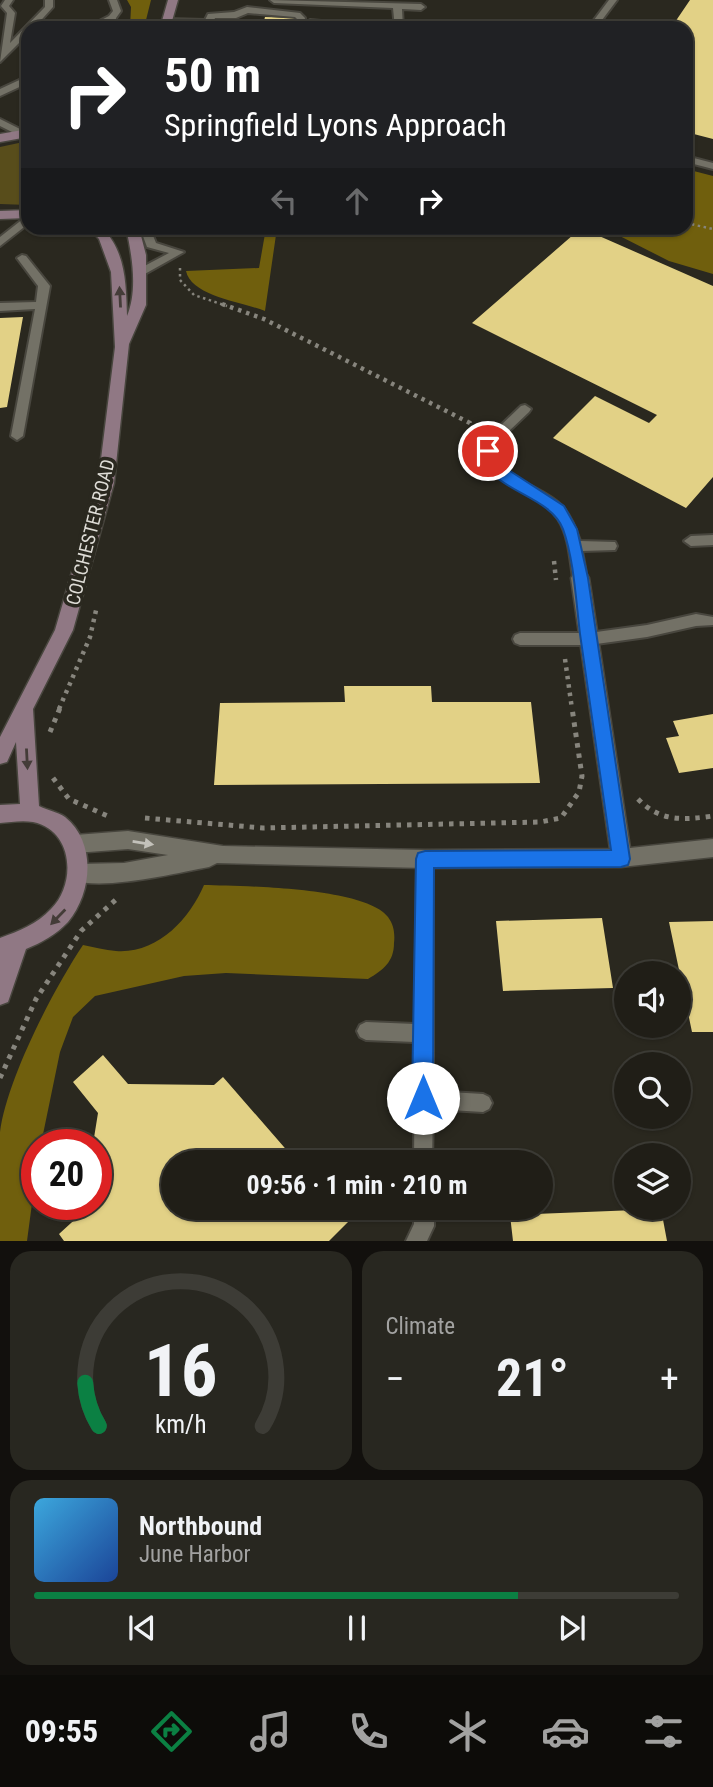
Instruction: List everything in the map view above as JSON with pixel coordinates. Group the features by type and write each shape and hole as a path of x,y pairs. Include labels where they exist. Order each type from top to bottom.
{"main road":[{"path":"167,21 173,0"},
{"path":"0,138 21,134"},
{"path":"0,215 21,216"},
{"name":"COLCHESTER ROAD","path":"0,756 64,630 106,483 122,347 118,272 102,235"},
{"name":"COLCHESTER ROAD","path":"122,347 139,305 139,255 135,235"},
{"path":"24,707 30,812"},
{"path":"0,814 30,812 53,820 75,844 80,873 73,898 66,910 46,930 8,946 0,994"}],"street":[{"path":"580,578 621,859"},
{"path":"75,844 128,840 223,855 425,859 621,859 713,848"},
{"path":"80,873 124,872 223,855"}],"lane":[{"path":"0,0 9,0"},
{"path":"9,0 5,6 14,13 41,12"},
{"path":"33,21 49,7 49,0"},
{"path":"109,21 117,11 113,0"},
{"path":"274,0 421,6"},
{"path":"597,21 613,0"},
{"path":"397,6 398,21"},
{"path":"209,21 211,16 236,15 247,10 291,13 302,18 301,21"},
{"path":"2,56 14,13"},
{"path":"105,21 112,18"},
{"path":"2,56 21,35"},
{"path":"0,93 21,82"},
{"path":"0,84 12,87"},
{"path":"0,122 21,132"},
{"path":"693,161 713,166"},
{"path":"0,243 21,223"},
{"path":"139,273 179,252 151,246 147,235"},
{"path":"17,436 44,286 22,258"},
{"path":"0,307 41,305"},
{"path":"525,409 502,431 488,451 490,461 499,471 558,510 570,529 580,578"},
{"path":"691,541 713,540"},
{"path":"574,546 610,546"},
{"path":"520,639 589,639 647,631 696,620 708,621"},
{"path":"423,1150 425,859"},
{"path":"366,1031 422,1033"},
{"path":"423,1098 483,1102"},
{"path":"416,1241 424,1226 424,1220"}],"path":[{"path":"693,225 713,229"},
{"path":"180,260 180,280 194,295 264,319 443,407 470,423 474,431 473,440"},
{"path":"554,559 557,592"},
{"path":"128,840 131,818 152,817 263,828 540,822 561,818 579,792 582,776 563,638"},
{"path":"636,796 657,816 676,821 713,816"},
{"path":"0,1078 36,999 81,931 128,888 124,872"}],"shaded area":[{"path":"127,0 151,0 146,21 130,21 131,7"},
{"path":"21,142 21,205 0,204 0,147"},
{"path":"693,171 713,176 713,274 669,261 618,235 693,235"},
{"path":"265,235 276,235 265,311 219,297 197,287 186,271 259,268"},
{"path":"204,885 302,890 355,899 375,907 392,923 392,955 383,969 368,979 226,973 184,976 95,996 73,1017 60,1052 44,1129 21,1129 21,1220 30,1220 27,1241 0,1241 0,1132 4,1111 21,1061 58,986 83,945 112,951 145,947 170,932 198,898"}],"building":[{"path":"690,0 713,0 713,139 693,134 693,21 676,21"},
{"path":"265,17 294,18 293,21 264,21"},
{"path":"573,235 597,235 713,286 713,477 686,508 553,438 595,396 649,423 657,415 472,323"},
{"path":"23,317 7,407 0,408 0,318"},
{"path":"344,686 431,686 432,702 531,702 540,783 214,785 220,703 345,702"},
{"path":"713,714 713,768 679,773 666,738 679,736 673,721"},
{"path":"602,918 613,988 503,991 496,921"},
{"path":"713,921 713,1032 692,1032 691,961 677,961 669,922"},
{"path":"103,1055 128,1084 214,1085 223,1077 287,1150 161,1150 161,1220 349,1221 329,1241 64,1241 59,1234 74,1220 112,1220 112,1129 95,1129 98,1113 73,1082"},
{"path":"614,1211 614,1220 663,1220 667,1241 513,1241 511,1220 553,1220 553,1213"}],"route":[{"path":"423,1098 425,859 621,859 580,578 570,529 558,510 499,471 490,461 488,451"}]}
